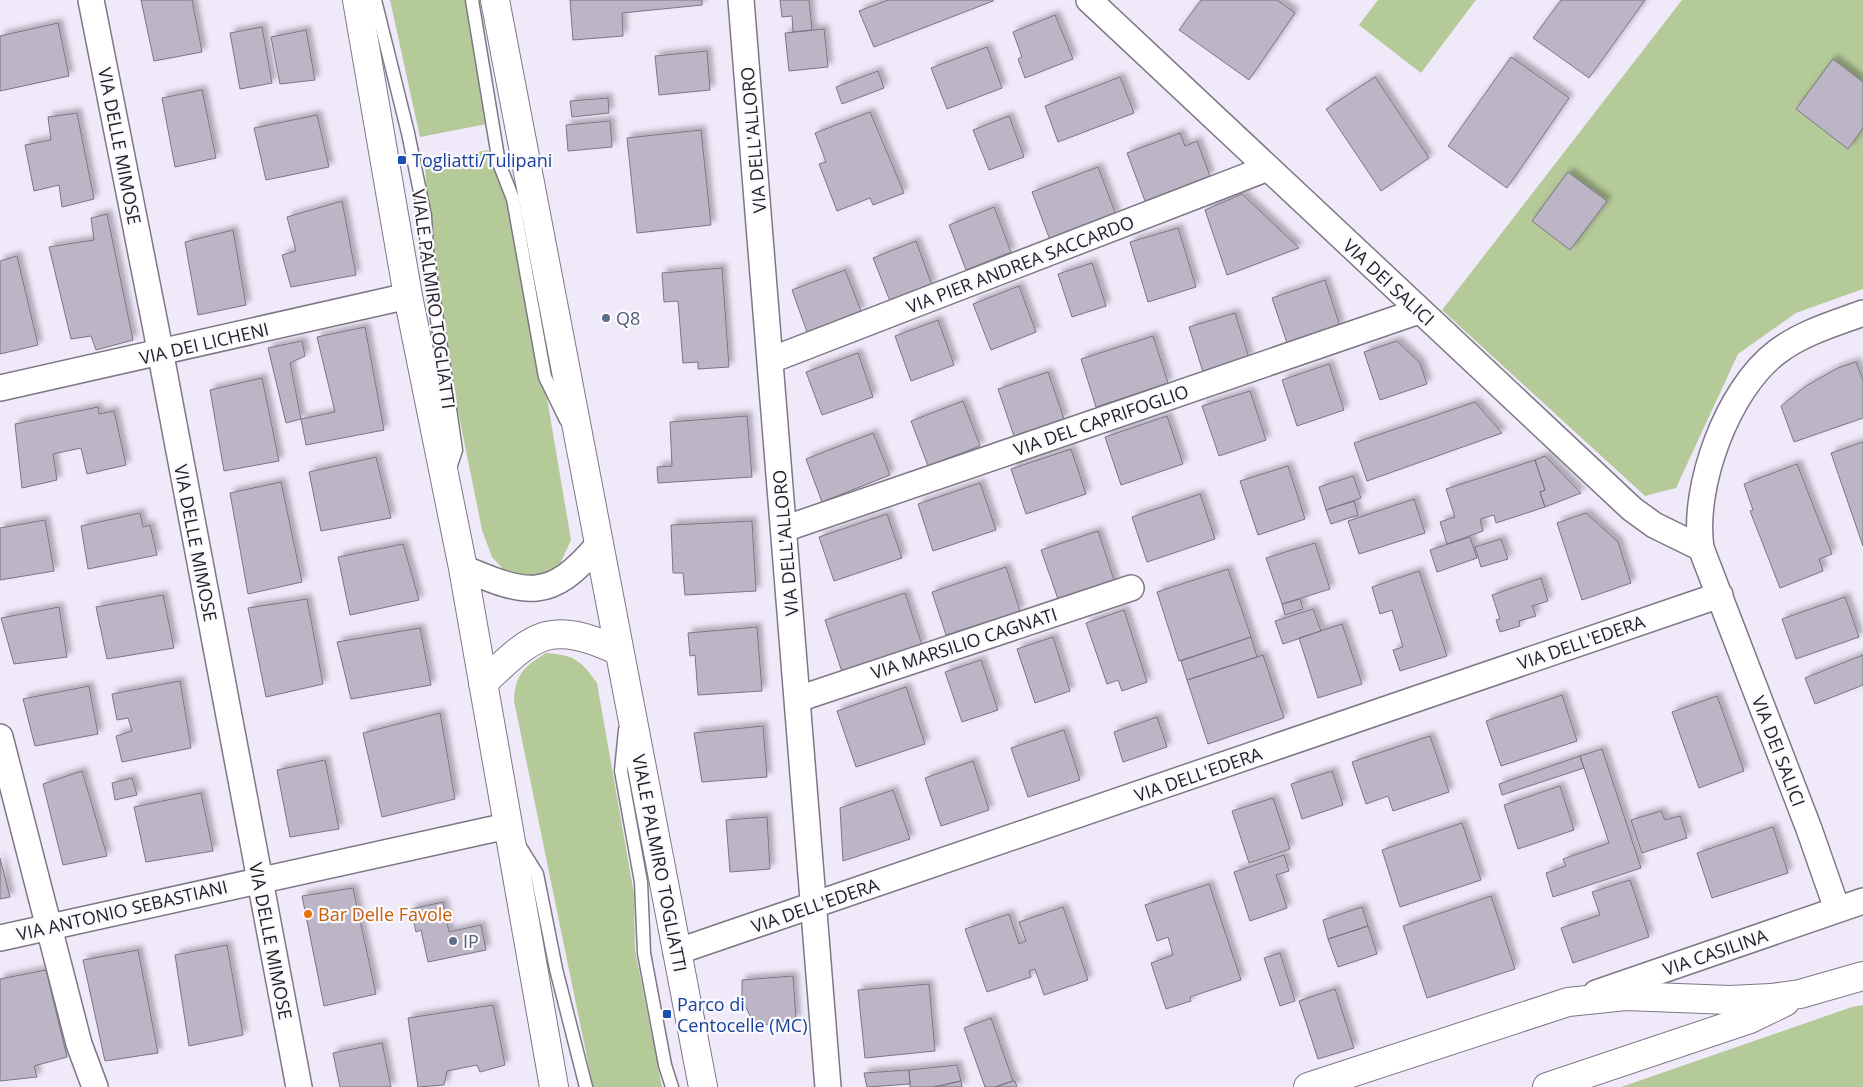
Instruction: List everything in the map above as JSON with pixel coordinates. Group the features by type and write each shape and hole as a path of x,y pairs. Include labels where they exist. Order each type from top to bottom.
{"main road":[{"name":"VIALE PALMIRO TOGLIATTI","path":"357,0 408,296 463,568 554,1087"},
{"name":"VIALE PALMIRO TOGLIATTI","path":"495,0 676,952 704,1087"},
{"path":"483,683 522,648 535,640 550,635 564,633 582,636 619,651"},
{"name":"VIA CASILINA","path":"1308,1087 1568,1002 1626,996 1755,999 1800,994 1863,976"},
{"name":"VIA CASILINA","path":"1547,1087 1750,1019 1800,994"}],"street":[{"name":"VIA DELLE MIMOSE","path":"91,0 160,352 299,1087"},
{"name":"VIA DELL'ALLORO","path":"741,0 828,1087"},
{"name":"VIA DEI SALICI","path":"1089,0 1632,509 1654,525 1701,548"},
{"name":"VIA PIER ANDREA SACCARDO","path":"771,360 1268,168"},
{"name":"VIA DEI LICHENI","path":"0,388 408,296"},
{"name":"VIA DEL CAPRIFOGLIO","path":"784,529 1419,311"},
{"name":"VIA DEI SALICI","path":"1837,909 1809,830 1701,548 1698,520 1700,500 1726,420 1740,392 1760,367 1794,340 1814,330 1863,313"},
{"path":"463,568 506,585 536,588 560,582 579,567 598,545"},
{"name":"VIA MARSILIO CAGNATI","path":"798,699 1131,588"},
{"name":"VIA DELL'EDERA","path":"676,952 1720,594"},
{"path":"0,737 81,1052 95,1087"},
{"name":"VIA ANTONIO SEBASTIANI","path":"0,938 507,826"},
{"name":"VIA CASILINA","path":"1568,1002 1863,901"}],"lane":[{"name":"VIALE PALMIRO TOGLIATTI","path":"375,0 408,133 425,216 427,250 456,450 445,481"},
{"name":"VIALE PALMIRO TOGLIATTI","path":"472,0 499,163 512,199 545,377 580,450"},
{"name":"VIALE PALMIRO TOGLIATTI","path":"628,698 622,771 641,882 644,953 665,1065 672,1087"},
{"name":"VIALE PALMIRO TOGLIATTI","path":"507,826 537,874 556,969 586,1087"}],"green space":[{"path":"390,0 470,0 492,123 420,137"},
{"path":"1378,0 1476,0 1421,73 1359,25"},
{"path":"1682,0 1863,0 1863,289 1796,313 1738,354 1676,488 1645,496 1442,310"},
{"path":"488,150 517,221 571,540 559,566 537,578 506,572 492,557 482,530 431,277 425,162"},
{"path":"546,653 564,655 576,660 597,683 634,894 635,950 662,1087 593,1087 514,701 516,684 522,672"},
{"path":"1863,1005 1863,1087 1621,1087 1852,1007"}],"building":[{"path":"141,0 192,0 202,52 154,61"},
{"path":"570,0 702,0 702,5 622,13 623,36 573,40"},
{"path":"780,0 809,0 812,30 793,32 792,16 782,17"},
{"path":"888,0 993,1 874,47 859,11"},
{"path":"1201,0 1277,0 1295,13 1249,80 1179,30"},
{"path":"1561,0 1645,0 1589,78 1533,38"},
{"path":"1055,15 1073,59 1025,78 1018,59 1022,57 1013,32"},
{"path":"58,23 69,76 0,91 0,36"},
{"path":"262,27 272,83 240,89 230,33"},
{"path":"824,29 828,67 789,71 785,33"},
{"path":"306,30 315,80 280,84 271,37"},
{"path":"987,47 1002,88 947,109 931,68"},
{"path":"707,51 710,90 659,95 655,56"},
{"path":"1511,57 1569,98 1507,188 1448,146"},
{"path":"1833,59 1863,82 1863,128 1848,149 1796,109"},
{"path":"878,71 884,88 842,104 836,87"},
{"path":"1120,77 1134,113 1058,142 1045,106"},
{"path":"1375,77 1429,158 1381,191 1326,109"},
{"path":"202,90 216,158 175,167 162,98"},
{"path":"608,98 609,113 572,117 570,101"},
{"path":"870,112 904,193 873,205 870,198 837,211 819,164 826,162 815,133"},
{"path":"77,113 94,199 62,207 59,185 34,191 25,145 51,140 48,117"},
{"path":"317,115 329,167 266,180 254,128"},
{"path":"1009,116 1024,157 989,170 973,130"},
{"path":"610,121 612,147 568,151 566,125"},
{"path":"701,130 711,225 637,233 627,138"},
{"path":"1180,133 1185,146 1197,141 1210,176 1145,201 1127,153"},
{"path":"1098,167 1116,215 1050,240 1032,192"},
{"path":"1568,172 1607,201 1570,250 1532,221"},
{"path":"1242,194 1299,248 1227,275 1205,210"},
{"path":"342,201 356,275 291,287 282,255 296,251 287,217"},
{"path":"994,207 1011,252 966,270 949,225"},
{"path":"107,214 133,340 96,350 91,336 71,339 49,247 94,240 91,218"},
{"path":"1178,228 1196,287 1148,302 1130,242"},
{"path":"233,230 246,305 198,315 185,242"},
{"path":"916,241 932,285 890,301 873,258"},
{"path":"17,256 38,345 0,354 0,261"},
{"path":"1092,263 1106,306 1072,317 1058,274"},
{"path":"722,268 729,367 698,369 698,362 683,363 678,301 664,302 662,273"},
{"path":"845,270 861,311 807,332 792,290"},
{"path":"1325,280 1340,326 1287,343 1272,298"},
{"path":"1019,286 1036,332 991,350 973,304"},
{"path":"1235,313 1249,358 1203,372 1189,327"},
{"path":"938,320 954,365 911,381 895,336"},
{"path":"365,327 384,430 306,445 301,419 335,412 317,337"},
{"path":"1153,336 1168,383 1096,407 1081,359"},
{"path":"302,341 305,356 290,363 301,419 286,423 268,348"},
{"path":"1397,341 1420,363 1427,384 1380,400 1364,352"},
{"path":"858,353 873,397 822,415 806,372"},
{"path":"1856,362 1863,380 1863,418 1794,442 1781,406 1806,386 1838,368"},
{"path":"1329,364 1344,410 1297,426 1282,380"},
{"path":"1048,372 1064,419 1014,436 998,389"},
{"path":"262,378 279,461 224,471 210,390"},
{"path":"1250,391 1266,440 1219,456 1202,406"},
{"path":"963,401 980,446 928,466 911,421"},
{"path":"1475,402 1502,433 1367,481 1354,443"},
{"path":"98,407 99,414 114,411 126,465 87,474 81,448 53,454 57,480 22,488 15,424"},
{"path":"747,416 752,477 658,483 657,467 672,466 670,422"},
{"path":"1167,416 1183,464 1121,485 1105,437"},
{"path":"873,433 890,475 822,502 806,459"},
{"path":"1863,442 1863,546 1831,453"},
{"path":"1071,449 1086,494 1026,514 1011,469"},
{"path":"1545,456 1581,493 1545,507 1540,492 1545,490 1535,460"},
{"path":"376,457 391,518 321,531 309,472"},
{"path":"1535,460 1545,490 1540,492 1545,507 1496,523 1494,515 1480,519 1483,531 1447,544 1440,522 1455,517 1446,489"},
{"path":"1797,464 1832,554 1819,559 1823,571 1780,588 1750,511 1753,510 1744,484"},
{"path":"1288,466 1305,519 1258,535 1240,481"},
{"path":"1353,476 1361,498 1326,510 1319,487"},
{"path":"281,482 302,582 248,594 230,493"},
{"path":"980,483 996,530 933,551 918,504"},
{"path":"1200,494 1215,539 1147,562 1132,517"},
{"path":"1414,499 1425,533 1359,554 1348,521"},
{"path":"1354,501 1358,515 1331,524 1326,510"},
{"path":"140,513 143,527 150,525 157,555 88,569 81,526"},
{"path":"1586,513 1618,542 1631,583 1582,600 1557,523"},
{"path":"887,514 902,558 834,581 819,537"},
{"path":"45,520 54,571 0,580 0,528"},
{"path":"752,521 756,591 685,595 683,573 673,573 671,525"},
{"path":"1098,531 1115,583 1059,602 1041,550"},
{"path":"1470,537 1477,558 1437,572 1430,550"},
{"path":"1501,539 1508,559 1481,567 1475,547"},
{"path":"1315,543 1330,589 1282,604 1266,558"},
{"path":"403,544 419,600 350,615 338,557"},
{"path":"1006,567 1020,611 946,635 932,592"},
{"path":"1228,569 1251,637 1179,661 1157,592"},
{"path":"1419,571 1447,656 1400,671 1393,650 1403,647 1392,610 1380,614 1372,587"},
{"path":"1541,578 1548,601 1532,606 1536,616 1519,621 1520,626 1500,632 1496,620 1500,619 1492,595"},
{"path":"905,593 922,645 842,672 825,620"},
{"path":"163,595 174,648 107,659 96,607"},
{"path":"1845,597 1859,637 1796,659 1782,619"},
{"path":"307,599 323,684 266,697 248,608"},
{"path":"1300,599 1303,609 1285,615 1282,604"},
{"path":"59,607 67,657 14,664 1,618"},
{"path":"1313,609 1321,631 1283,644 1275,621"},
{"path":"1124,610 1147,682 1122,691 1118,680 1107,684 1086,623"},
{"path":"1342,624 1362,684 1318,698 1299,638"},
{"path":"757,627 762,691 698,695 695,655 690,656 688,633"},
{"path":"420,628 431,685 351,699 337,642"},
{"path":"1053,637 1070,691 1035,703 1017,649"},
{"path":"1251,637 1257,657 1187,680 1181,661"},
{"path":"1263,655 1284,718 1208,744 1187,680"},
{"path":"1863,655 1863,685 1815,704 1805,678"},
{"path":"981,660 998,710 962,722 945,672"},
{"path":"180,681 191,748 122,762 116,736 132,731 128,718 117,720 112,694"},
{"path":"89,686 98,734 35,746 23,699"},
{"path":"906,687 925,744 856,767 837,711"},
{"path":"1562,695 1577,741 1501,766 1486,721"},
{"path":"1717,696 1744,771 1699,788 1672,712"},
{"path":"440,713 455,799 382,817 363,733"},
{"path":"1157,717 1167,747 1123,762 1114,732"},
{"path":"763,726 767,777 702,782 694,733"},
{"path":"1064,730 1080,780 1028,797 1011,748"},
{"path":"1430,736 1449,792 1393,811 1388,796 1366,804 1352,762"},
{"path":"1602,749 1641,868 1553,897 1546,873 1566,866 1563,859 1609,843 1580,756"},
{"path":"1580,756 1584,768 1502,795 1499,784"},
{"path":"325,760 339,829 290,837 277,770"},
{"path":"973,761 989,810 941,826 925,778"},
{"path":"82,771 107,856 63,865 43,784"},
{"path":"1332,771 1343,805 1302,819 1291,784"},
{"path":"132,778 137,795 115,800 112,783"},
{"path":"1560,786 1574,830 1518,849 1504,805"},
{"path":"893,790 910,839 843,861 840,808"},
{"path":"201,793 213,851 146,862 134,807"},
{"path":"1273,798 1290,849 1249,863 1232,811"},
{"path":"1661,811 1665,820 1680,816 1687,838 1642,853 1631,820"},
{"path":"767,817 770,869 730,872 726,820"},
{"path":"1462,823 1481,880 1400,907 1382,850"},
{"path":"1773,827 1788,873 1712,898 1697,853"},
{"path":"1284,855 1289,871 1276,875 1287,908 1250,921 1234,872"},
{"path":"0,858 10,897 0,899"},
{"path":"1630,880 1649,937 1573,963 1561,928 1600,915 1592,892"},
{"path":"1209,884 1241,980 1190,997 1191,1001 1166,1009 1151,963 1173,955 1168,937 1157,941 1145,905"},
{"path":"353,888 376,994 324,1006 302,896"},
{"path":"1491,896 1515,969 1427,998 1403,926"},
{"name":"IP","path":"443,902 449,932 481,925 486,950 428,962 421,930 416,932 411,909"},
{"path":"1063,907 1088,980 1044,995 1035,969 1029,971 1031,977 987,992 965,929 1009,914 1019,944 1026,941 1019,922"},
{"path":"1362,907 1368,926 1328,939 1323,920"},
{"path":"1368,926 1377,954 1338,967 1328,939"},
{"path":"227,945 243,1035 189,1046 175,955"},
{"path":"138,950 158,1053 105,1061 83,960"},
{"path":"1280,953 1295,1001 1280,1006 1264,958"},
{"path":"46,970 67,1057 34,1066 37,1077 0,1081 0,979"},
{"path":"793,976 796,1020 755,1026 742,999 742,980"},
{"path":"929,984 935,1051 865,1058 858,990"},
{"path":"1335,989 1354,1048 1318,1059 1299,1001"},
{"path":"493,1005 505,1065 480,1072 477,1065 447,1071 444,1085 418,1087 408,1018"},
{"path":"991,1018 1013,1081 995,1087 985,1087 964,1028"},
{"path":"382,1043 391,1087 340,1087 333,1053"},
{"path":"957,1065 961,1081 934,1087 910,1087 909,1070"},
{"path":"909,1070 910,1084 867,1087 864,1073"},
{"path":"961,1081 962,1087 934,1087"},
{"path":"1015,1081 1017,1087 995,1087"}],"place":[{"name":"Togliatti/Tulipani","path":"402,160"},
{"name":"Q8","path":"606,318"},
{"name":"Bar Delle Favole","path":"308,914"},
{"name":"IP","path":"453,941"},
{"name":"Parco di Centocelle (MC)","path":"667,1014"}]}
